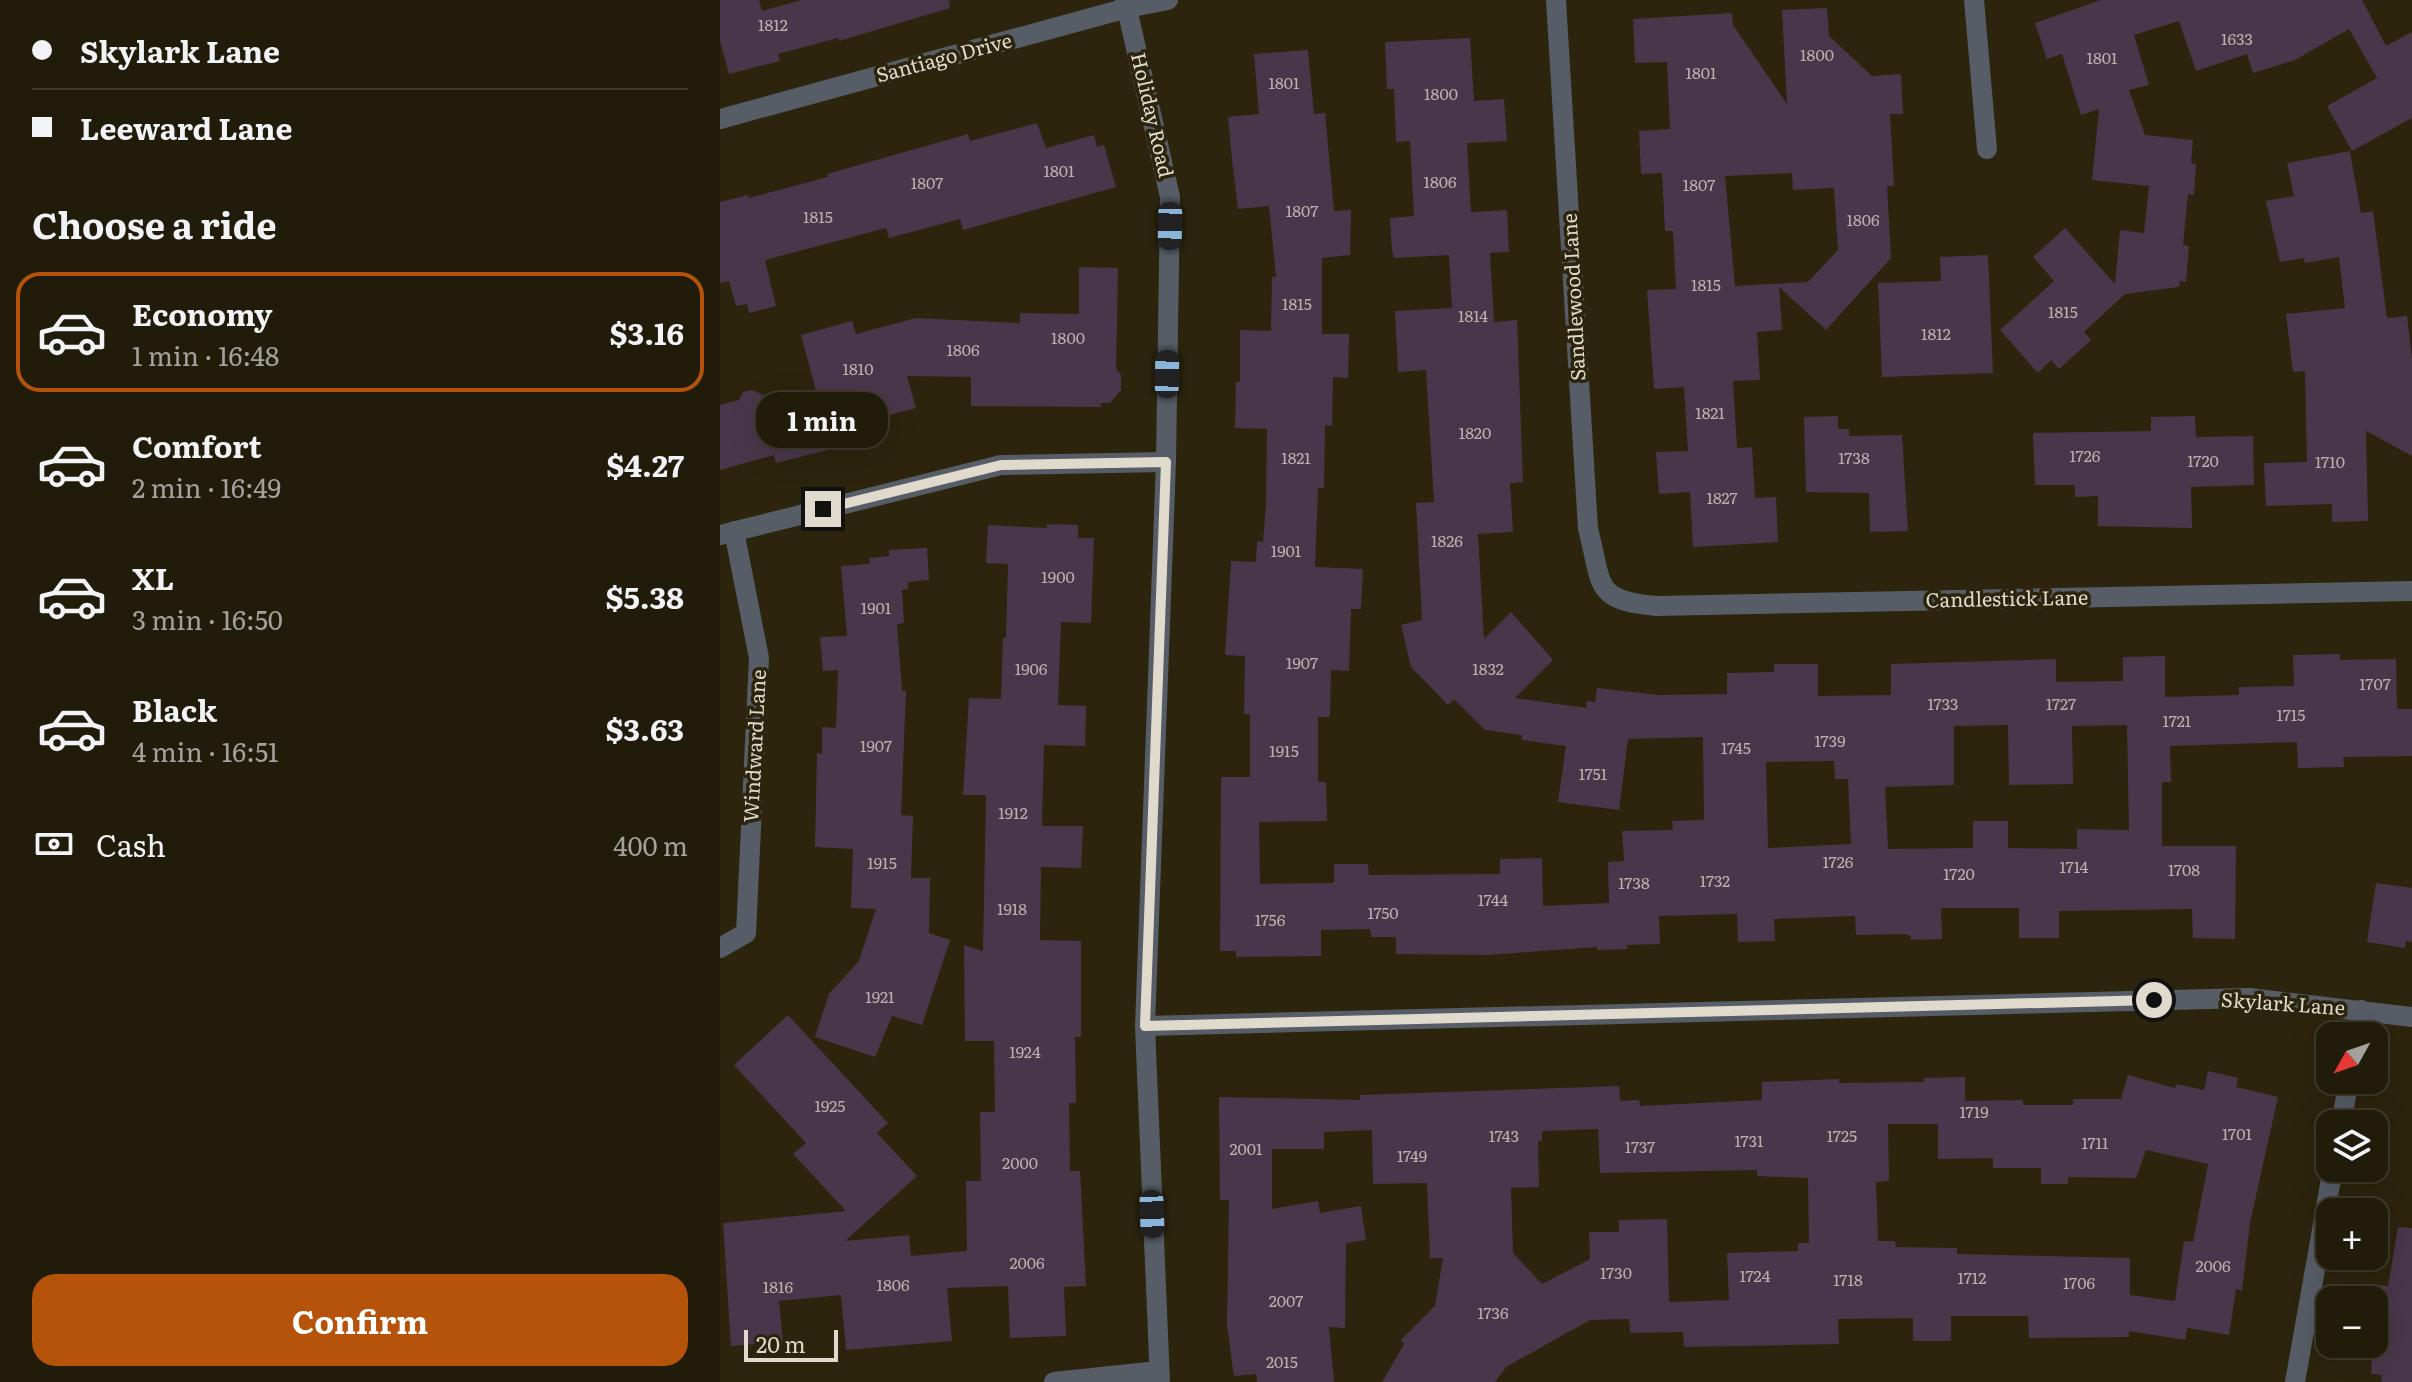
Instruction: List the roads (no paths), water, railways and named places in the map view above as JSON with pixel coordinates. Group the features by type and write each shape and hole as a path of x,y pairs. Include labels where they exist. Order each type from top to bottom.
{"street":[{"name":"Santiago Drive","path":"720,119 1126,4 1168,0"},
{"name":"Sandlewood Lane","path":"1556,0 1588,529 1605,592"},
{"path":"1974,0 1987,149"},
{"name":"Holiday Road","path":"1126,4 1170,197 1166,462 1145,1026 1159,1376"},
{"path":"727,533 1001,465 1166,462"},
{"name":"Windward Lane","path":"720,948 746,933 759,658 727,533"},
{"name":"Candlestick Lane","path":"1605,592 1620,603 1656,606 2412,591"},
{"name":"Skylark Lane","path":"1145,1026 2249,998 2412,1017"},
{"path":"2359,1022 2361,1010"},
{"path":"2295,1382 2331,1182"},
{"path":"1054,1382 1159,1376"}]}
